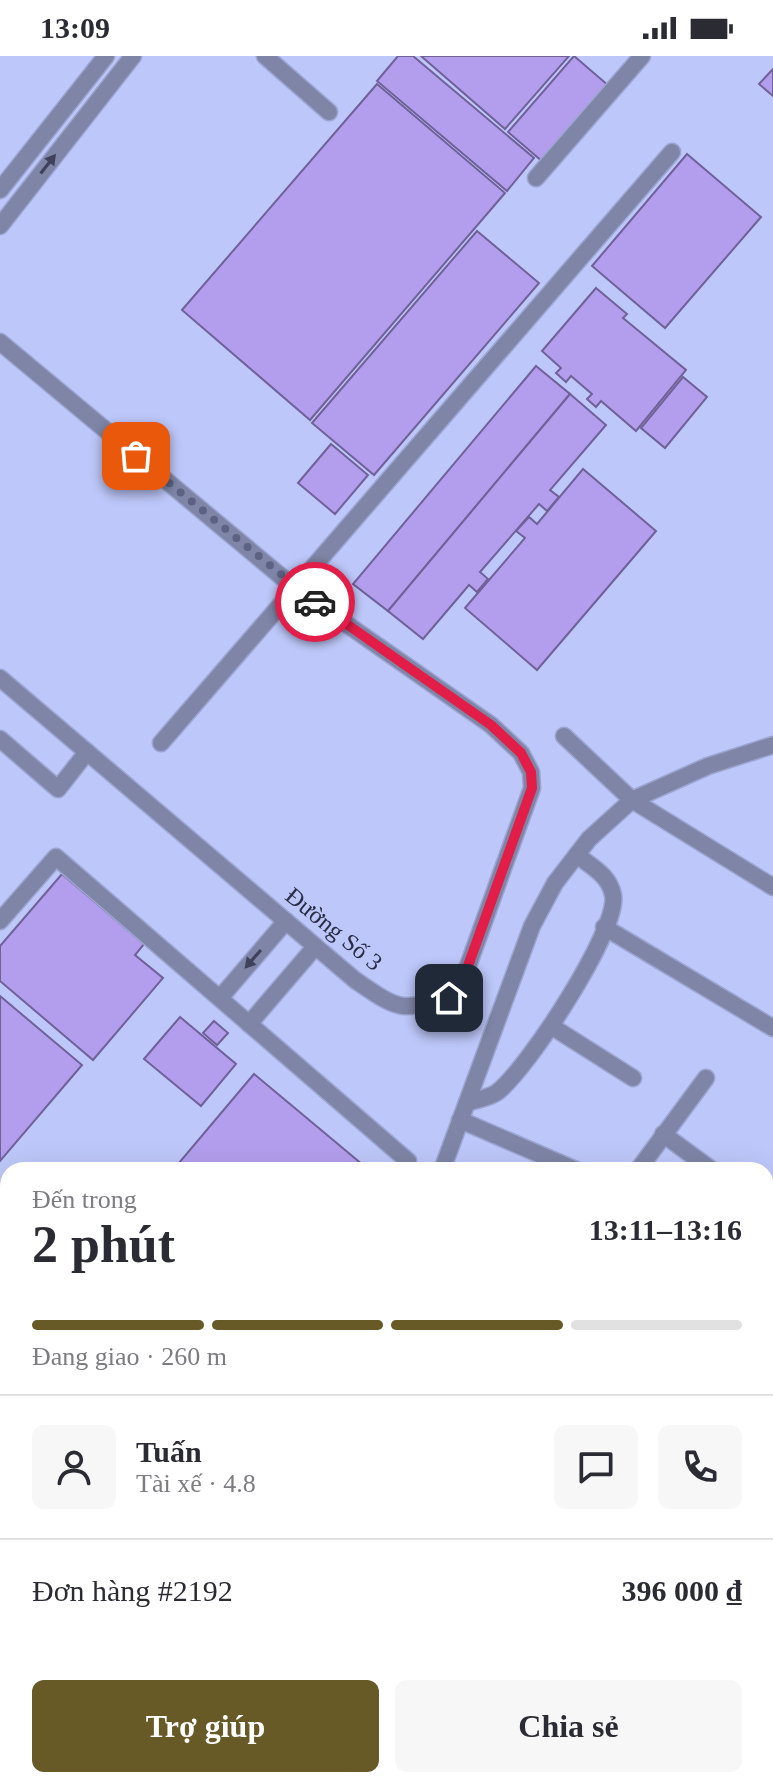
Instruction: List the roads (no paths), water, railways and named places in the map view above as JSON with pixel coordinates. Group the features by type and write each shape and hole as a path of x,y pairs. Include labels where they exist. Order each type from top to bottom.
{"street":[{"path":"0,190 106,56"},
{"path":"0,226 133,56"},
{"path":"265,56 329,112"},
{"path":"536,178 642,56"},
{"path":"161,743 672,152"},
{"name":"Đường Số 3","path":"0,342 295,588 491,725 521,753 531,772 532,788 464,977 449,998 420,1006 394,1006 355,980 315,947 0,678"},
{"path":"564,736 632,800 773,887"},
{"path":"0,739 58,789 87,752"},
{"path":"445,1162 532,926 555,883 589,839 632,800 708,766 773,745"},
{"path":"467,1103 495,1094 535,1050 579,982 604,927 614,899 608,879 577,855"},
{"path":"0,921 56,857 408,1162"},
{"path":"220,998 286,921"},
{"path":"604,927 773,1028"},
{"path":"249,1024 315,947"},
{"path":"551,1026 633,1078"},
{"path":"644,1162 706,1078"},
{"path":"460,1120 557,1162"},
{"path":"663,1134 701,1162"}]}
